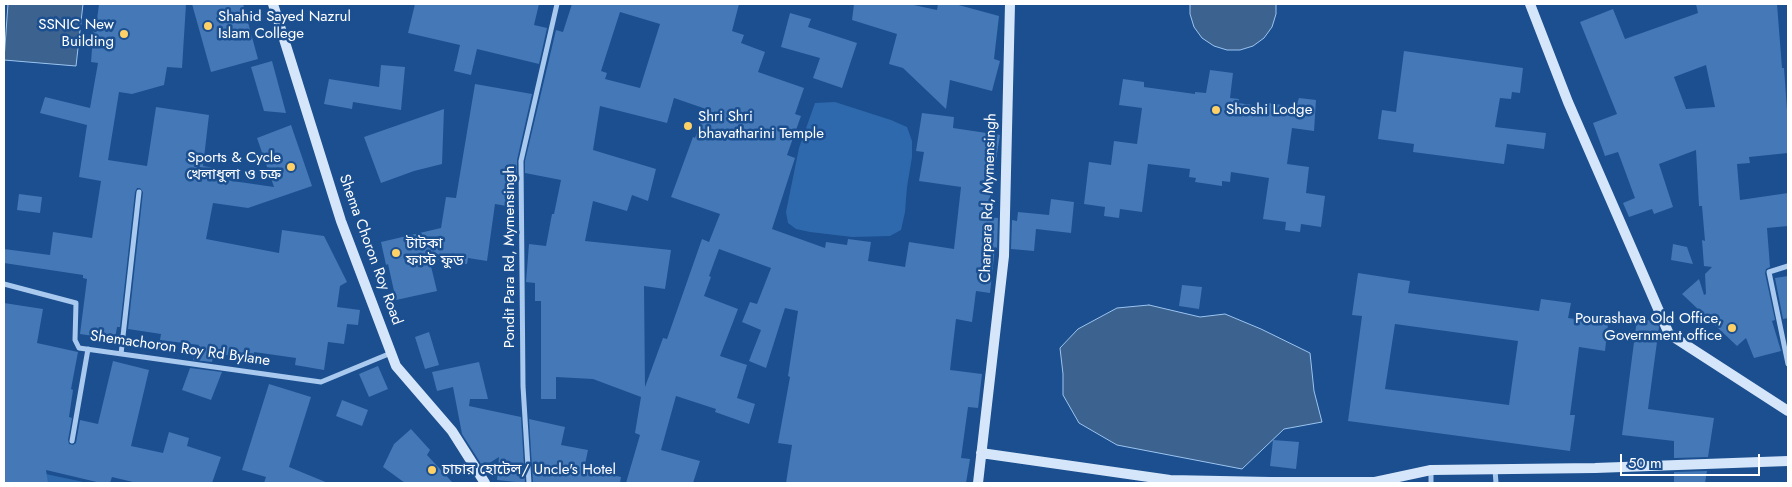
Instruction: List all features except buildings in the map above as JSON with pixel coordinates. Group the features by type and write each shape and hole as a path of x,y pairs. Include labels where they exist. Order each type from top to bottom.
{"street":[{"name":"Shema Choron Roy Road","path":"273,4 341,221 396,366 452,431 485,483"},
{"name":"Pondit Para Rd, Mymensingh","path":"529,483 524,386 522,161 557,4"},
{"name":"Charpara Rd, Mymensingh","path":"978,483 1004,256 1010,4"},
{"path":"1530,4 1568,102 1669,334 1788,411"},
{"path":"121,354 139,192"},
{"path":"1788,266 1769,272 1788,364"},
{"name":"Shemachoron Roy Rd Bylane","path":"4,284 76,303 75,340 80,348 321,382 391,353"},
{"path":"72,440 88,349"},
{"path":"981,452 1170,482 1375,482 1431,470 1605,468 1788,461"},
{"path":"1495,469 1496,483"},
{"path":"1431,470 1431,483"}],"shaded area":[{"path":"8,4 83,4 76,66 4,60"},
{"path":"1190,4 1276,4 1276,14 1272,27 1264,38 1253,46 1240,50 1227,50 1214,46 1202,38 1194,27 1190,14"},
{"path":"835,102 907,127 912,141 912,157 905,212 901,230 890,236 852,237 810,232 796,229 788,223 786,212 799,148 815,103"},
{"path":"1149,305 1200,317 1225,314 1310,353 1314,391 1322,422 1284,429 1242,469 1117,445 1079,423 1063,395 1060,348 1078,329 1117,308"},
{"path":"4,465 88,483 4,483"}],"place":[{"name":"Shahid Sayed Nazrul Islam College","path":"208,26"},
{"name":"SSNIC New Building","path":"124,34"},
{"name":"Shoshi Lodge","path":"1216,110"},
{"name":"Shri Shri bhavatharini Temple","path":"688,126"},
{"name":"Sports & Cycle খেলাধুলা ও চক্র","path":"291,167"},
{"name":"টাটকা ফাস্ট ফুড","path":"396,253"},
{"name":"Pourashava Old Office, Government office","path":"1732,328"},
{"name":"চাচার হোটেল/ Uncle's Hotel","path":"432,470"}]}
